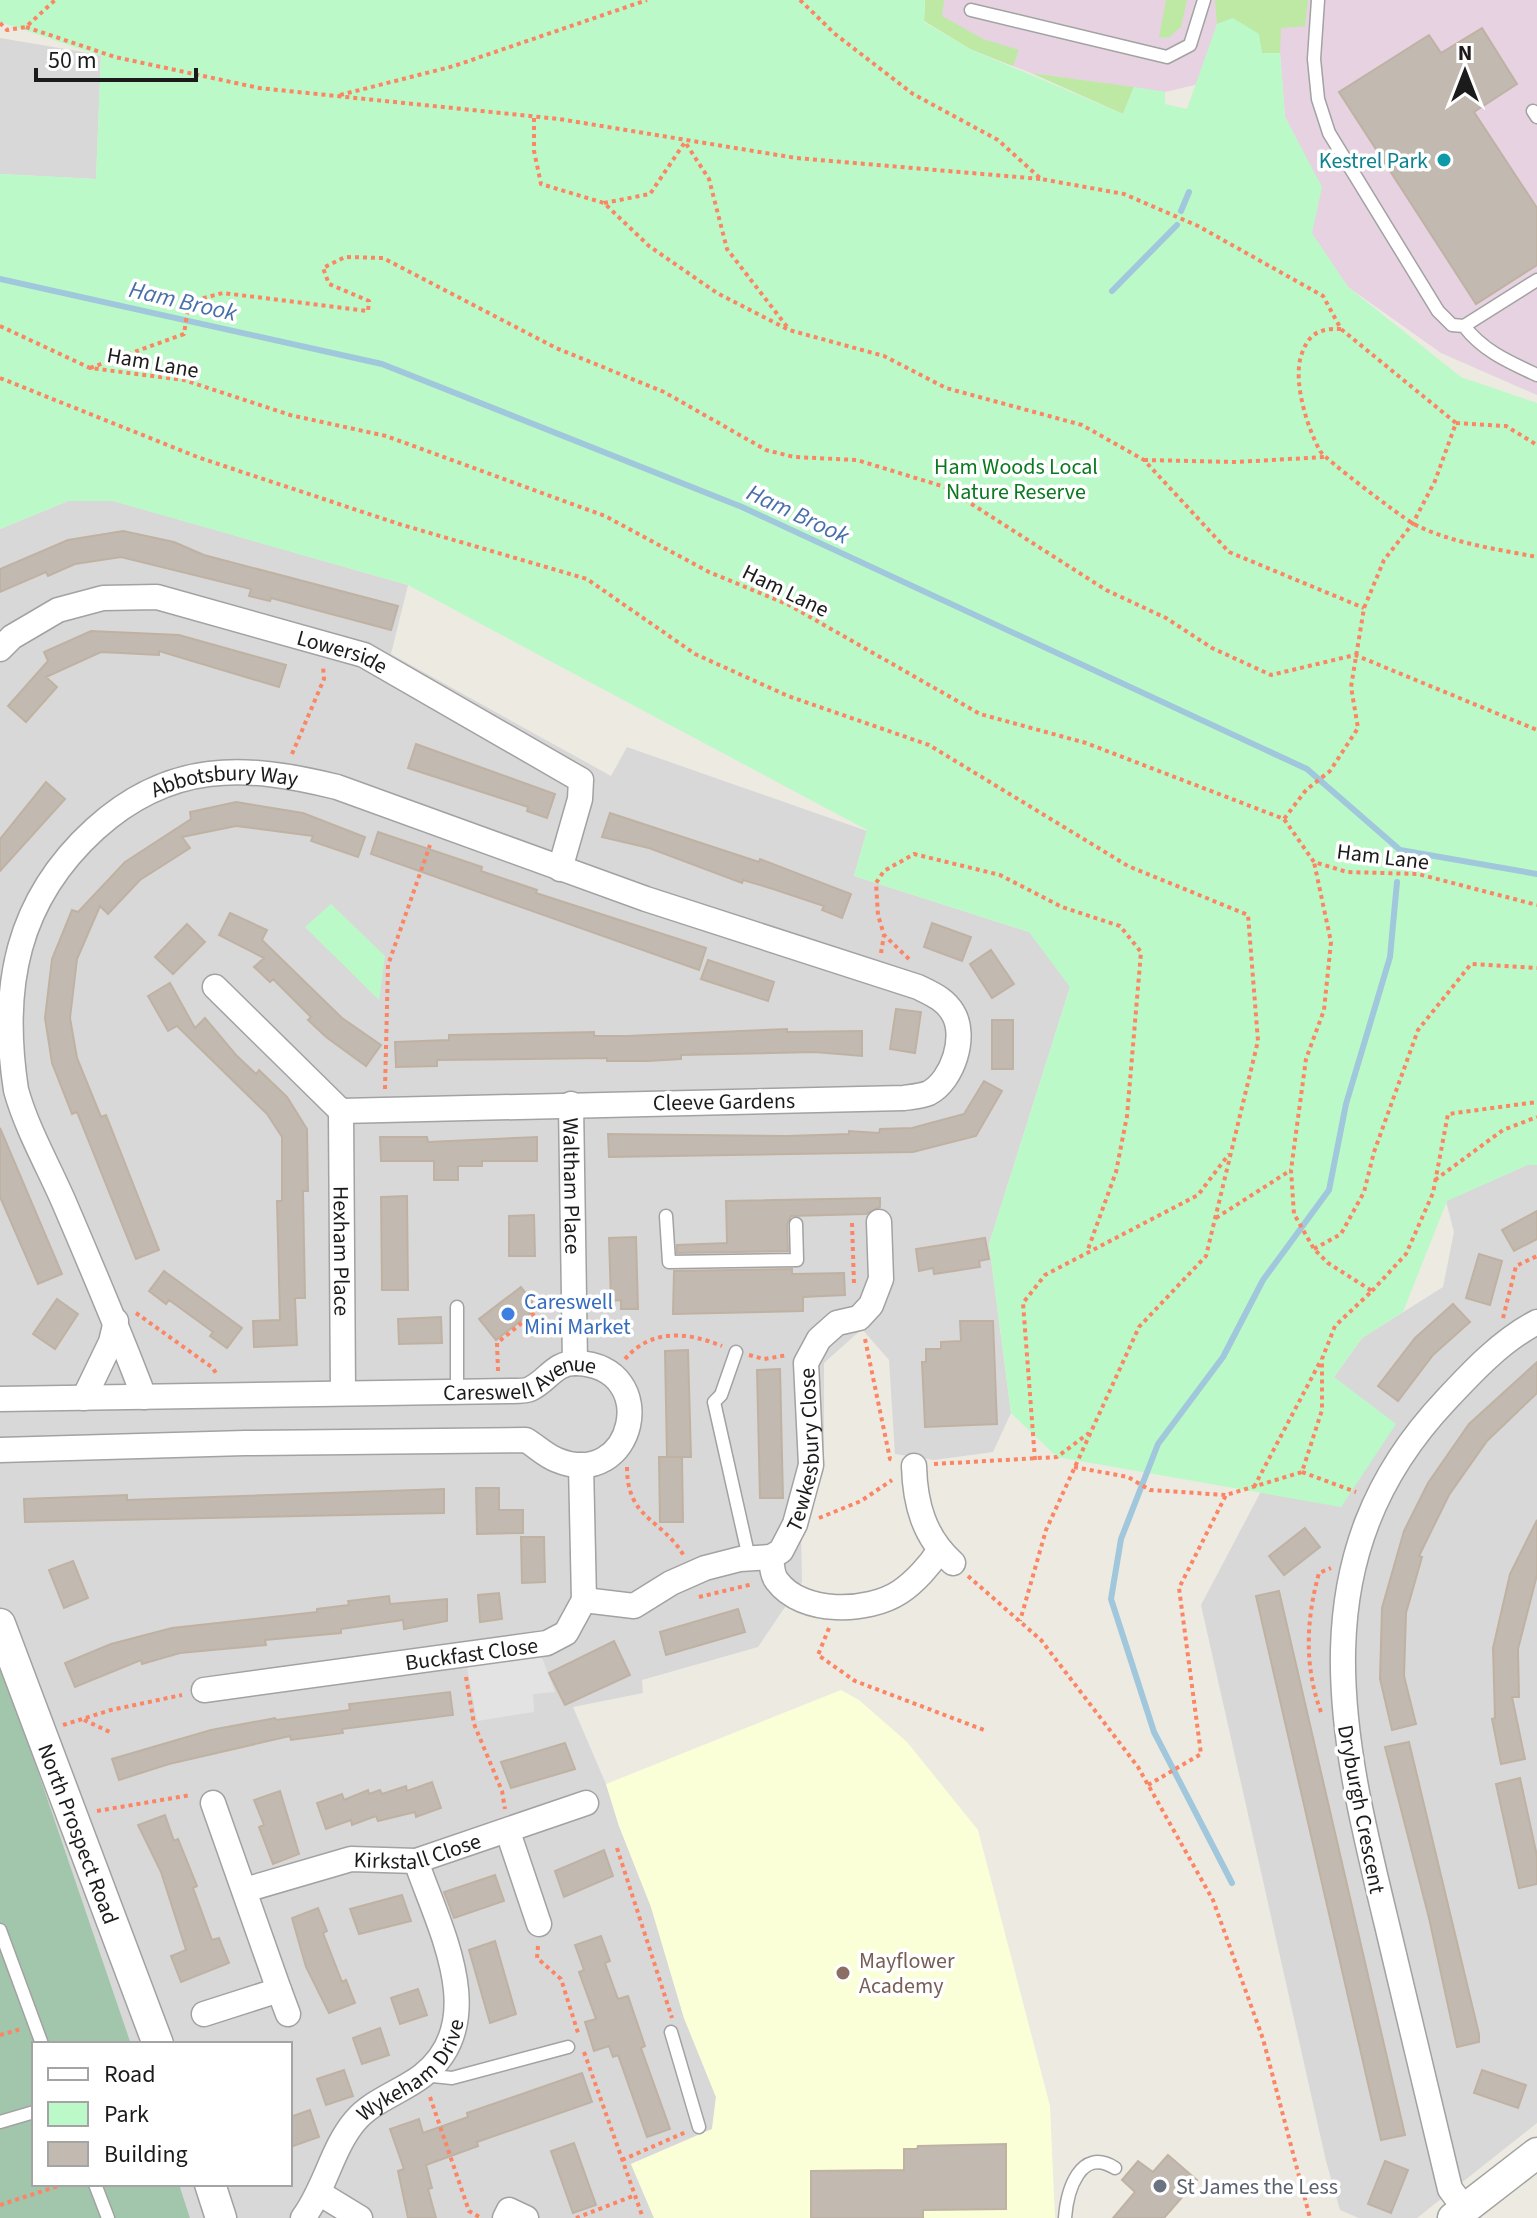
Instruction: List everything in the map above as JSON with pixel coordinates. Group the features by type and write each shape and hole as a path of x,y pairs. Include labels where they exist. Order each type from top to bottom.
{"street":[{"name":"Lowerside","path":"0,649 12,637 58,610 103,598 157,597 364,655 581,780 580,799 560,869"},
{"name":"Abbotsbury Way","path":"144,1397 112,1312 16,1092 7,1046 5,998 11,958 24,917 46,879 73,848 110,815 151,789 194,774 237,770 286,774 337,787 560,869 878,972"},
{"name":"Cleeve Gardens","path":"341,1111 904,1098 929,1093 945,1077 956,1055 959,1034 955,1015 941,998 878,972"},
{"path":"215,987 341,1111"},
{"name":"Waltham Place","path":"571,1104 575,1363"},
{"name":"Hexham Place","path":"341,1111 343,1392"},
{"path":"859,1318 871,1305 881,1279 879,1222"},
{"path":"84,1398 111,1342 112,1312"},
{"name":"Tewkesbury Close","path":"765,1565 781,1551 795,1524 811,1465 806,1363 819,1341 837,1323 859,1318"},
{"name":"Dryburgh Crescent","path":"1460,2215 1450,2189 1346,1747 1341,1644 1364,1531 1389,1474 1433,1414 1478,1366 1537,1322"},
{"name":"Careswell Avenue","path":"0,1399 530,1389 554,1368 575,1363 591,1366 614,1379 626,1392 630,1430 621,1446"},
{"path":"0,1450 526,1440 557,1460 581,1465 604,1458 621,1446"},
{"path":"581,1465 584,1600 634,1606 690,1575 765,1565 792,1596 838,1607 877,1601 899,1593 946,1557 930,1539 917,1502 914,1466"},
{"name":"Buckfast Close","path":"204,1690 547,1643 566,1633 584,1600"},
{"name":"North Prospect Road","path":"0,1624 157,2042"},
{"path":"213,1803 288,2014"},
{"name":"Kirkstall Close","path":"245,1890 351,1859 416,1861 586,1803"},
{"path":"508,1832 539,1924"},
{"name":"Wykeham Drive","path":"303,2218 319,2193 354,2122 373,2105 423,2075 447,2047 457,2019 457,1994 451,1965 416,1861"},
{"path":"204,2014 279,1990"},
{"path":"1460,2215 1537,2153"},
{"path":"211,2186 221,2218"},
{"path":"319,2193 360,2218"},
{"path":"505,2218 509,2210 526,2218"}],"lane":[{"path":"971,10 1140,53 1167,57 1190,45 1204,0"},
{"path":"1318,0 1314,59 1318,99 1329,133 1438,311 1452,325 1464,326 1537,280"},
{"path":"1464,326 1474,340 1499,358 1537,375"},
{"path":"666,1216 669,1262 797,1260 796,1224"},
{"path":"457,1307 457,1392"},
{"path":"736,1352 721,1395 714,1402 765,1565"},
{"path":"0,1930 41,2042"},
{"path":"671,2032 699,2127"},
{"path":"423,2075 452,2078 568,2047"},
{"path":"0,2122 32,2113"},
{"path":"1065,2218 1069,2192 1080,2169 1097,2163 1115,2168"},
{"path":"96,2186 108,2218"}],"path":[{"path":"26,27 55,0"},
{"path":"334,97 454,66 647,0"},
{"path":"800,0 835,34 913,94 998,140 1041,179"},
{"path":"0,23 7,30 26,27 115,57 259,88 559,119 796,158 1041,179 1124,194 1198,226 1323,296 1341,329 1456,423 1506,426 1537,445"},
{"path":"534,118 534,151 541,184 604,203 649,246 717,293 789,330 884,356 946,388 1082,425 1144,460 1229,552 1364,608"},
{"path":"604,203 650,194 685,142"},
{"path":"685,142 709,179 727,249 789,330"},
{"path":"90,368 184,334 187,314 196,300 223,293 368,311 369,301 329,284 323,268 345,257 383,258 556,348 664,392 766,450 794,457 857,460 945,487 1106,590 1166,618 1212,648 1271,675 1355,655 1537,730"},
{"name":"Ham Lane","path":"0,326 90,368 184,380 290,415 386,436 605,516 709,572 789,605 980,714 1086,743 1284,819 1314,862 1347,872 1418,874 1537,905"},
{"path":"1341,329 1322,328 1306,340 1299,363 1299,394 1321,452 1413,523 1471,544 1537,557"},
{"path":"0,378 200,458 399,524 587,579 695,654 788,696 929,745 1128,866 1248,915 1258,1041 1206,1256 1139,1327 1046,1530 1020,1621"},
{"path":"1284,819 1306,790 1330,771 1358,728 1351,687 1364,608 1384,560 1413,523 1435,481 1456,423"},
{"path":"1144,460 1236,462 1327,457"},
{"path":"292,752 324,679 321,644"},
{"path":"386,1094 388,965 430,846"},
{"path":"911,984 911,961 884,935 878,915 876,883 884,871 914,854 1000,875 1062,907 1120,926 1141,952 1127,1116 1116,1172 1087,1252"},
{"path":"1314,862 1331,942 1324,1010 1306,1059 1291,1170 1294,1214 1314,1249 1328,1263 1372,1291"},
{"path":"1314,1249 1341,1234 1364,1192 1374,1152 1418,1030 1471,964 1537,968"},
{"path":"1254,1487 1322,1359 1335,1326 1406,1254 1435,1180 1448,1114 1537,1102"},
{"path":"1435,1180 1503,1130 1537,1117"},
{"path":"1035,1460 1023,1303 1045,1275 1198,1195 1232,1150"},
{"path":"1216,1218 1291,1170"},
{"path":"852,1223 854,1309 859,1318 890,1459 914,1466 1057,1457 1091,1431"},
{"path":"1514,1337 1502,1317 1516,1266 1537,1256"},
{"path":"498,1355 497,1343 544,1305 574,1305"},
{"path":"112,1312 133,1311 213,1368 229,1395"},
{"path":"614,1379 627,1356 645,1342 668,1334 683,1333 764,1359 804,1352 819,1341"},
{"path":"1302,1472 1322,1410 1322,1359"},
{"path":"621,1446 627,1460 627,1486 634,1506 684,1553 690,1575"},
{"path":"795,1524 861,1501 914,1466"},
{"path":"1074,1467 1128,1477 1150,1490 1226,1495 1302,1472 1377,1500"},
{"path":"1148,1785 1201,1754 1179,1588 1226,1495"},
{"path":"946,1557 1041,1640 1148,1785 1218,1913 1263,2039 1310,2218"},
{"path":"687,1600 765,1565"},
{"path":"838,1607 818,1655 855,1681 984,1730"},
{"path":"462,1653 474,1724 502,1791 508,1832"},
{"path":"42,1732 204,1690"},
{"path":"82,1720 112,1733"},
{"path":"73,1815 210,1792 213,1803"},
{"path":"539,1924 537,1958 561,1979 643,2218"},
{"path":"423,2075 469,2211 481,2218"},
{"path":"0,2205 58,2186"},
{"path":"576,2218 633,2196"}],"shaded area":[{"path":"925,0 1537,0 1537,395 1441,353 1348,287 1311,233 1321,187 1285,117 1280,53 1217,24 1199,84 1165,92 1031,73 970,49"},
{"path":"0,38 101,55 96,179 0,174"},
{"path":"68,501 114,501 408,585 391,654 611,776 627,747 867,831 854,876 1082,949 989,1244 1011,1413 993,1452 934,1460 895,1454 889,1360 862,1329 824,1363 824,1470 801,1533 802,1582 758,1647 642,1680 643,1693 573,1707 606,1784 651,1907 684,2018 716,2097 712,2129 631,2164 654,2218 190,2218 180,2186 292,2186 292,2042 130,2042 0,1660 0,529"},
{"path":"1527,1165 1537,1165 1537,2123 1417,2218 1359,2218 1340,2210 1326,2161 1201,1605 1286,1444 1362,1338 1443,1287 1454,1232 1446,1201"},
{"path":"541,1655 555,1692 533,1694 534,1712 477,1721 466,1662"},
{"path":"0,1660 130,2042 32,2042 32,2186 180,2186 190,2218 0,2218"},
{"name":"Mayflower Academy","path":"841,1690 859,1700 907,1742 978,1830 1050,2106 1055,2218 654,2218 631,2164 712,2129 716,2097 684,2018 651,1907 606,1784"}],"green space":[{"name":"Ham Woods Local Nature Reserve","path":"0,0 925,0 924,22 970,49 1123,114 1134,87 1165,92 1165,104 1187,109 1217,24 1233,18 1259,34 1262,53 1280,53 1285,117 1322,187 1312,233 1348,287 1461,377 1537,403 1537,1165 1527,1165 1447,1201 1403,1312 1362,1338 1334,1377 1396,1424 1341,1507 1057,1457 1011,1413 989,1244 1070,987 1029,932 854,876 867,830 408,585 113,501 68,501 0,529 0,174 96,179 101,56 0,22"},
{"path":"925,0 944,0 942,16 983,39 1019,50 1013,66 970,49 924,21"},
{"path":"1166,0 1187,0 1181,27 1168,38 1159,37"},
{"path":"1215,0 1308,0 1305,26 1281,28 1280,53 1262,53 1233,18 1217,24"},
{"path":"1031,73 1134,87 1123,114"},
{"path":"331,904 385,956 379,1000 305,927"}],"building":[{"name":"Kestrel Park","path":"1482,28 1517,84 1474,112 1537,208 1537,265 1476,304 1339,92 1429,35 1441,53"},
{"path":"123,531 174,542 204,555 398,606 391,630 271,598 270,601 249,596 251,589 121,557 75,564 48,576 46,572 0,592 0,569 68,540"},
{"path":"91,631 179,635 286,665 279,687 159,651 159,655 101,652 46,677 57,687 26,722 8,706 48,661 44,652"},
{"path":"416,744 555,794 547,818 527,811 528,807 408,768"},
{"path":"46,782 65,799 0,871 0,839"},
{"path":"236,802 303,813 365,837 358,857 311,841 313,836 236,826 182,837 190,848 140,880 108,914 100,906 77,959 70,1018 77,1058 101,1117 106,1115 159,1250 136,1259 77,1112 72,1114 52,1063 45,1018 52,959 72,910 78,912 125,862 191,819 190,812"},
{"path":"610,813 759,862 760,859 851,894 842,918 822,910 824,906 743,880 742,883 649,848 602,837"},
{"path":"378,832 482,867 481,871 537,890 536,893 706,948 699,970 371,854"},
{"path":"230,913 267,930 262,940 342,1018 381,1045 366,1066 326,1037 308,1020 311,1017 273,979 270,982 254,967 264,958 219,935"},
{"path":"932,923 971,937 962,961 924,947"},
{"path":"187,924 205,942 173,974 155,957"},
{"path":"991,950 1014,984 992,998 970,964"},
{"path":"708,960 774,982 768,1001 701,979"},
{"path":"170,983 195,1028 205,1018 236,1055 256,1074 259,1070 287,1097 307,1129 308,1191 303,1191 305,1298 295,1298 297,1345 254,1347 253,1321 280,1320 277,1201 282,1201 282,1137 267,1114 177,1026 168,1031 148,996"},
{"path":"896,1009 921,1012 915,1053 890,1049"},
{"path":"992,1020 1013,1020 1013,1069 992,1069"},
{"path":"787,1029 787,1032 862,1031 862,1056 814,1052 681,1055 681,1059 648,1061 607,1061 607,1058 437,1060 437,1066 396,1067 395,1042 449,1040 449,1035 594,1032 594,1036 627,1036"},
{"path":"984,1081 1002,1091 976,1136 913,1152 609,1157 608,1134 787,1136 849,1134 849,1131 879,1133 880,1129 912,1128 964,1114"},
{"path":"0,1128 62,1274 38,1284 0,1197"},
{"path":"380,1137 427,1137 428,1142 537,1137 537,1161 482,1161 482,1166 458,1166 458,1180 434,1180 434,1161 381,1161"},
{"path":"407,1196 408,1290 382,1290 381,1197"},
{"path":"880,1198 880,1207 866,1214 791,1216 787,1224 788,1251 677,1253 677,1245 727,1243 726,1201"},
{"path":"1537,1211 1537,1239 1514,1251 1502,1230"},
{"path":"534,1215 535,1256 509,1256 509,1216"},
{"path":"636,1237 638,1309 621,1309 621,1300 611,1301 609,1238"},
{"path":"985,1238 989,1259 979,1261 980,1267 934,1274 933,1268 919,1271 916,1249"},
{"path":"1479,1254 1502,1261 1490,1305 1466,1298"},
{"path":"792,1269 792,1274 844,1273 845,1295 803,1297 803,1311 673,1314 674,1271"},
{"path":"164,1271 242,1328 227,1348 210,1336 213,1332 169,1300 166,1304 149,1291"},
{"name":"Careswell Mini Market","path":"521,1287 537,1308 496,1340 479,1319"},
{"path":"57,1299 78,1314 55,1349 33,1334"},
{"path":"1453,1304 1470,1322 1433,1355 1398,1401 1378,1386 1415,1338"},
{"path":"441,1317 442,1343 399,1344 398,1319"},
{"path":"960,1321 993,1321 997,1424 925,1427 922,1362 926,1362 926,1349 941,1349 941,1342 961,1341"},
{"path":"688,1350 691,1457 667,1457 665,1351"},
{"path":"1537,1362 1537,1393 1487,1441 1449,1495 1419,1556 1422,1557 1406,1613 1404,1676 1416,1724 1392,1730 1380,1679 1382,1608 1404,1531 1428,1483 1469,1424"},
{"path":"780,1369 783,1498 760,1498 757,1370"},
{"path":"659,1457 682,1457 683,1522 660,1522"},
{"path":"476,1488 499,1488 499,1510 523,1510 523,1533 477,1534"},
{"path":"444,1489 444,1513 25,1522 24,1499 127,1495 127,1500"},
{"path":"1537,1520 1537,1575 1518,1649 1519,1697 1512,1697 1525,1759 1501,1764 1492,1719 1495,1718 1493,1648 1510,1574"},
{"path":"1305,1528 1320,1547 1284,1575 1269,1556"},
{"path":"521,1537 544,1537 545,1582 522,1583"},
{"path":"73,1561 88,1598 64,1608 49,1570"},
{"path":"1279,1591 1405,2135 1381,2140 1256,1596"},
{"path":"499,1593 502,1619 480,1622 478,1595"},
{"path":"389,1596 390,1604 447,1599 447,1621 404,1629 403,1620 341,1629 341,1633 265,1640 266,1645 180,1653 142,1664 141,1660 75,1687 65,1663 111,1644 172,1628 317,1612 317,1609 349,1605 348,1601"},
{"path":"738,1609 745,1632 666,1655 660,1632"},
{"path":"614,1641 630,1675 565,1705 549,1673"},
{"path":"450,1692 453,1715 342,1729 343,1733 291,1740 290,1736 169,1764 119,1780 112,1759 211,1730 275,1718 350,1710 349,1704"},
{"path":"1409,1742 1479,2034 1479,2042 1457,2047 1429,1918 1385,1747"},
{"path":"565,1743 575,1769 511,1788 501,1762"},
{"path":"1520,1778 1537,1856 1537,1884 1519,1888 1496,1784"},
{"path":"432,1782 441,1808 416,1817 415,1812 378,1821 376,1816 352,1825 351,1820 326,1829 317,1803 342,1794 344,1800 368,1790 369,1794 380,1790 382,1794 406,1786 407,1791"},
{"path":"280,1791 299,1854 273,1864 259,1827 264,1825 254,1800"},
{"path":"165,1815 174,1841 178,1839 197,1886 193,1888 212,1940 219,1938 229,1963 181,1982 171,1956 186,1950 161,1872 138,1825"},
{"path":"604,1850 613,1876 564,1897 555,1871"},
{"path":"495,1875 504,1901 454,1918 444,1892"},
{"path":"402,1895 411,1921 359,1934 350,1909"},
{"path":"318,1908 327,1931 323,1933 342,1982 346,1980 355,2003 329,2013 306,1967 292,1918"},
{"path":"601,1936 610,1961 605,1963 618,1999 628,1996 645,2046 641,2048 670,2129 647,2137 618,2055 613,2057 609,2046 594,2051 585,2022 596,2019 579,1972 584,1970 575,1945"},
{"path":"495,1941 516,2014 490,2023 469,1950"},
{"path":"418,1989 427,2015 400,2024 391,1998"},
{"path":"380,2028 389,2055 362,2064 353,2038"},
{"path":"344,2070 353,2096 326,2105 317,2079"},
{"path":"1482,2070 1526,2085 1518,2108 1474,2093"},
{"path":"582,2073 592,2102 477,2142 478,2146 426,2165 432,2188 428,2189 436,2218 408,2218 398,2171 404,2169 390,2129 419,2119 423,2133 468,2117 467,2113"},
{"path":"310,2110 319,2137 292,2146 292,2116"},
{"path":"574,2143 596,2205 573,2213 551,2151"},
{"path":"1006,2144 1006,2209 923,2210 923,2218 811,2218 811,2171 904,2170 904,2149"},
{"name":"St James the Less","path":"1168,2155 1197,2180 1164,2218 1113,2218 1135,2192 1122,2180 1138,2161 1153,2172"},
{"path":"1385,2161 1408,2170 1391,2213 1368,2204"}],"waterway":[{"path":"1181,211 1189,192"},
{"path":"1112,291 1177,225"},
{"name":"Ham Brook","path":"0,279 382,364 742,507 1307,769 1400,850 1537,874"},
{"path":"1232,1883 1154,1732 1111,1599 1121,1539 1158,1444 1223,1357 1263,1280 1329,1190 1346,1104 1390,957 1397,882"}],"place":[{"name":"Kestrel Park","path":"1444,160"},
{"name":"Careswell Mini Market","path":"508,1314"},
{"name":"Mayflower Academy","path":"843,1973"},
{"name":"St James the Less","path":"1160,2186"}]}
